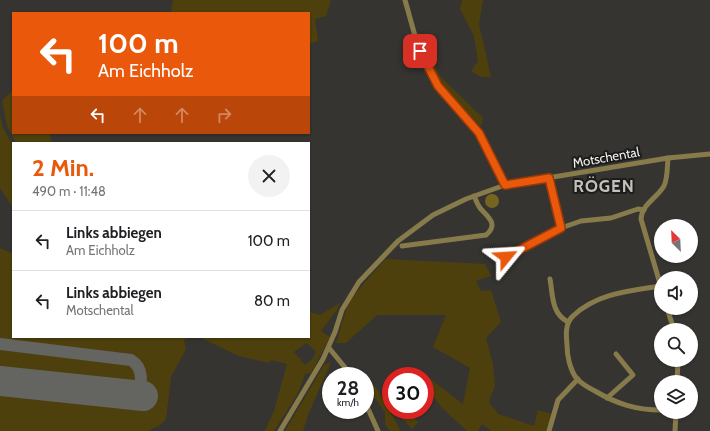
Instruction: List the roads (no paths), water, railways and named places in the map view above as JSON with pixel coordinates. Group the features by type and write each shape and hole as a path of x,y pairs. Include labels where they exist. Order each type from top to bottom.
{"street":[{"path":"404,0 417,43 431,73 447,97 479,133 505,185"},
{"name":"Motschental","path":"280,431 329,348 348,298 359,282 387,251 411,230 433,215 474,196 505,185 668,158 710,154"},
{"path":"657,271 642,222 644,210 664,186 667,177 668,158"},
{"path":"549,178 561,228"},
{"path":"402,246 486,235 492,228 492,222 488,215 479,206 474,196"},
{"path":"506,257 561,228 581,221 619,217 638,209 644,210"},
{"path":"550,279 552,302 559,315 568,322"},
{"path":"654,287 602,298 573,316 568,322 568,356 578,379 608,398 632,408 654,410"},
{"path":"329,348 345,367"},
{"path":"608,398 633,375 616,354"},
{"path":"549,431 558,400 578,379"},
{"path":"373,419 378,431"},
{"path":"675,431 676,419"}],"district":[{"name":"RÖGEN","path":"604,186"}]}
